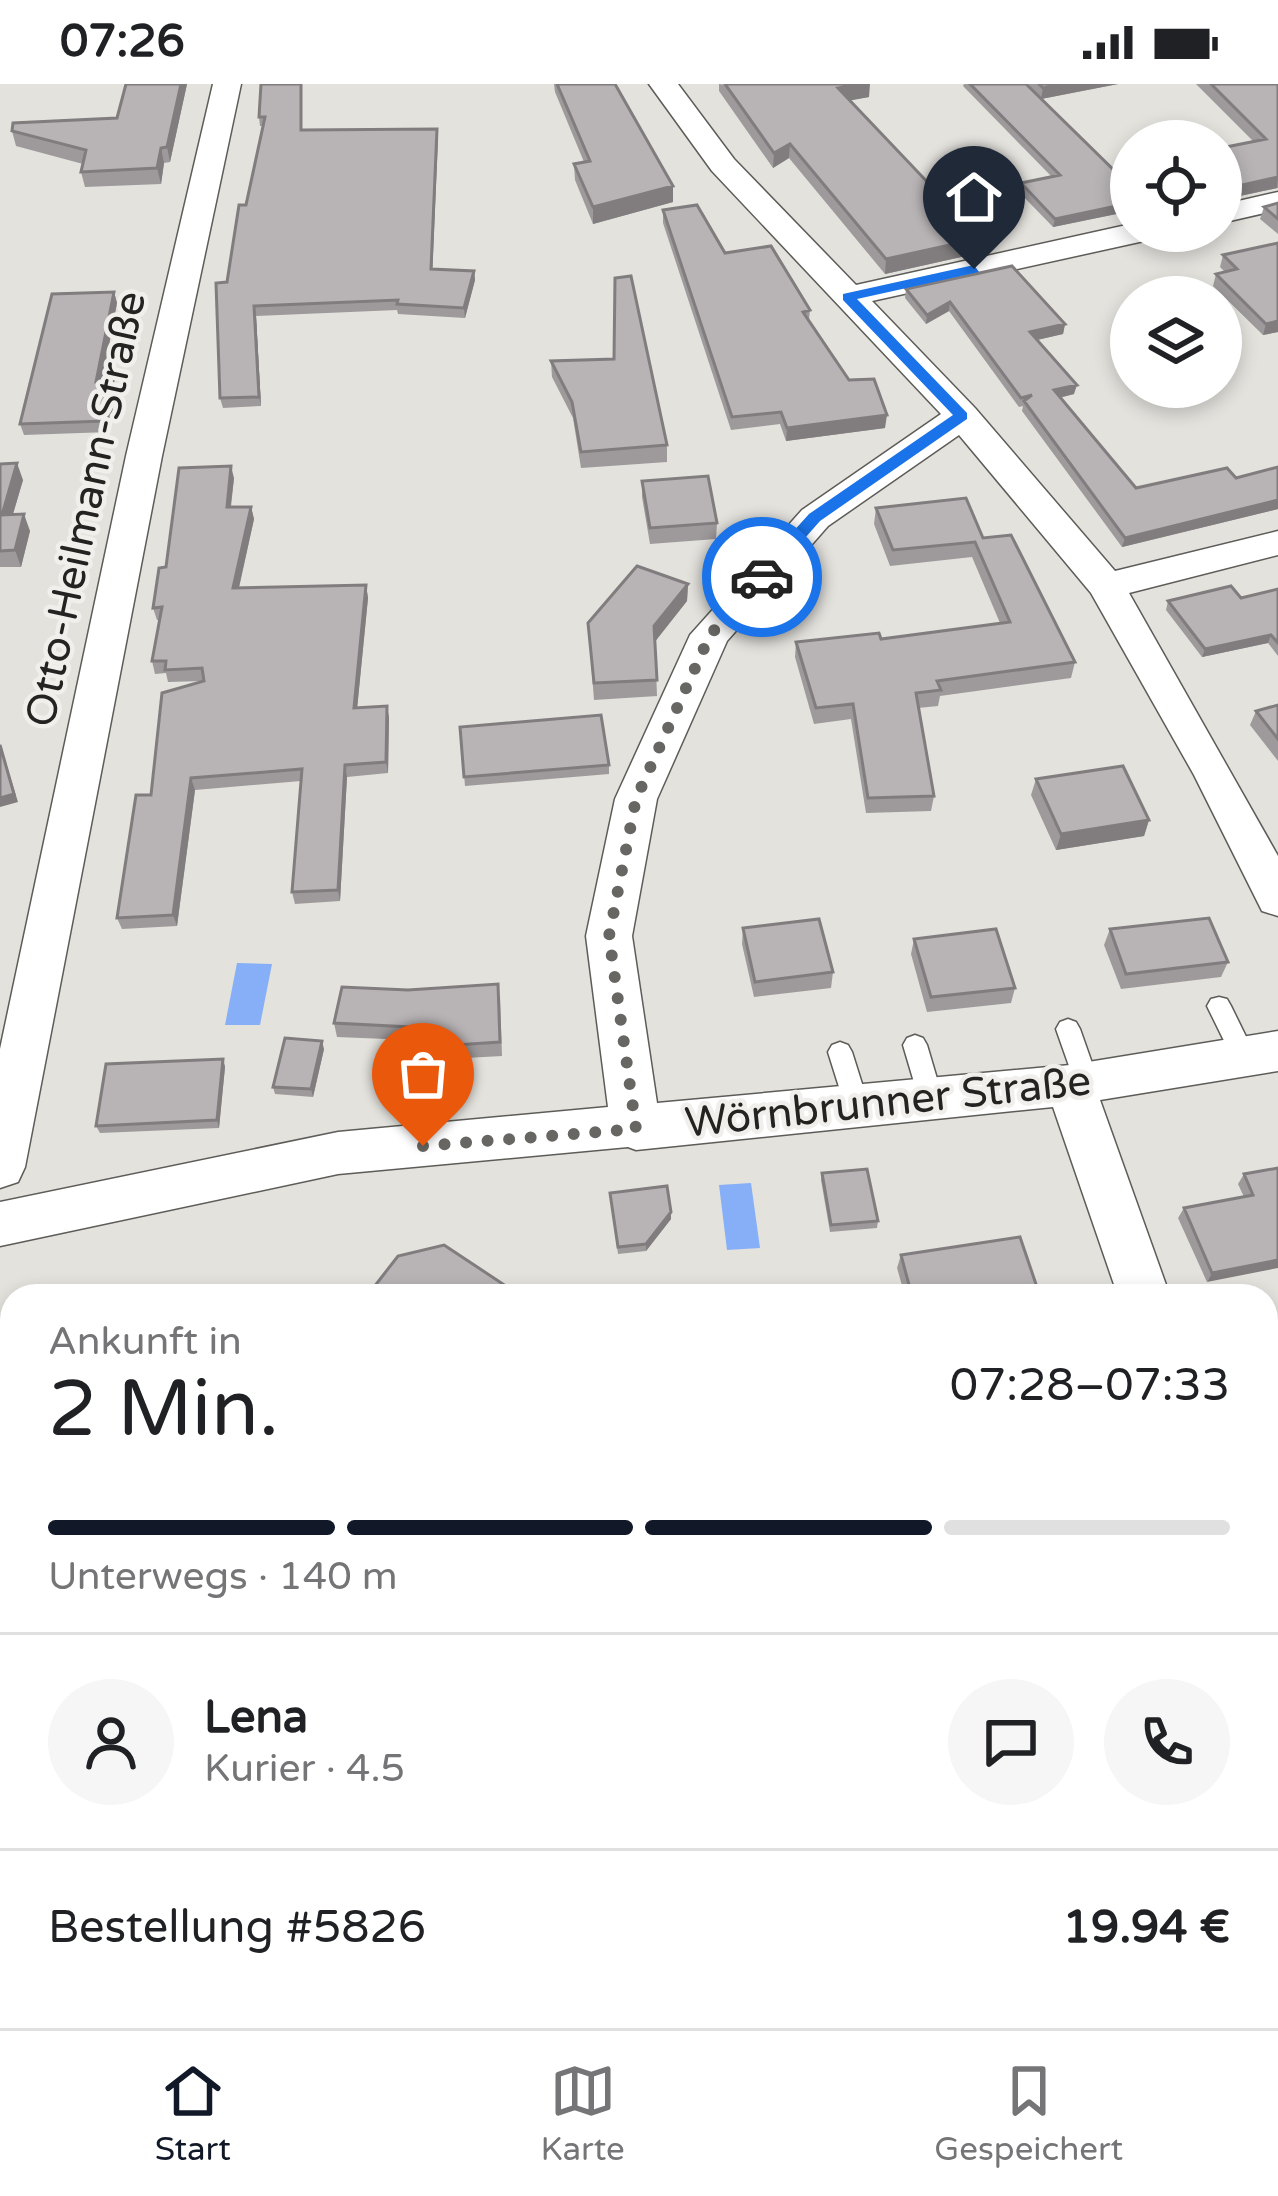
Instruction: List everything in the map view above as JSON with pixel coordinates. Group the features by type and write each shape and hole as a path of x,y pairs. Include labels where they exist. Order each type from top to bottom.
{"street":[{"name":"Otto-Heilmann-Straße","path":"0,1167 144,456 227,84"},
{"path":"663,84 723,166 962,416 1106,586 1215,775 1278,899"},
{"path":"1242,209 1278,201"},
{"path":"848,297 1110,239"},
{"path":"636,1129 609,936 636,799 710,635 815,518 962,416"},
{"path":"1106,586 1278,543"},
{"name":"Wörnbrunner Straße","path":"0,1224 338,1154 1078,1084 1261,1054"},
{"path":"1078,1084 1140,1284"}],"lane":[{"path":"1219,1006 1261,1054"},
{"path":"1068,1029 1078,1084"},
{"path":"915,1045 931,1099"},
{"path":"840,1052 857,1106"}],"water":[{"path":"237,963 272,964 260,1025 225,1025"},
{"path":"751,1183 760,1248 727,1250 719,1185"}],"building":[{"path":"126,84 181,84 167,147 161,148 157,168 81,172 86,150 12,131 13,123 117,118"},
{"path":"261,84 301,84 301,130 437,129 431,269 474,271 464,308 397,304 398,300 254,306 259,397 220,398 216,283 227,282 239,205 246,205 265,117 259,117"},
{"path":"557,84 615,84 673,186 593,207 574,164 590,161"},
{"path":"725,84 861,84 838,88 952,208 963,206 991,236 886,259 790,144 774,153"},
{"path":"970,84 1026,84 1110,166 1110,207 1055,219 1021,183 1060,175"},
{"path":"1211,84 1278,84 1278,177 1242,185 1242,144 1266,139"},
{"path":"1278,203 1278,219 1264,207"},
{"path":"697,205 725,253 771,246 810,310 803,312 849,380 874,379 887,415 787,428 781,412 732,417 663,210"},
{"path":"1278,243 1278,321 1266,324 1242,300 1242,276 1216,274 1237,269 1223,255"},
{"path":"1012,266 1065,324 1030,332 1077,385 1054,390 1136,488 1227,468 1236,478 1278,467 1278,500 1125,538 1024,401 1032,395 1021,398 950,302 927,315 906,289"},
{"path":"631,276 667,445 581,452 572,402 551,361 614,359 615,278"},
{"path":"114,292 96,382 113,381 105,421 20,424 52,294"},
{"path":"17,463 2,515 24,514 15,550 0,551 0,464"},
{"path":"231,466 227,507 251,507 233,588 366,585 354,708 387,706 386,762 345,765 338,890 292,892 302,769 191,778 173,915 117,918 136,795 151,795 162,693 204,681 202,668 165,670 166,661 152,661 162,607 153,608 159,568 166,567 179,468"},
{"path":"708,476 717,523 650,528 642,481"},
{"path":"966,498 983,538 1011,535 1075,662 937,681 941,690 916,693 934,796 868,798 853,704 816,708 796,642 879,633 881,639 1010,622 975,542 893,550 876,508"},
{"path":"637,566 688,584 654,626 657,680 594,683 588,623"},
{"path":"1231,586 1241,598 1278,589 1278,643 1271,635 1205,649 1168,601"},
{"path":"1278,705 1278,739 1256,711"},
{"path":"601,715 609,765 464,777 460,727"},
{"path":"0,745 14,794 0,798"},
{"path":"1123,766 1149,820 1061,834 1036,779"},
{"path":"1209,918 1228,962 1126,974 1110,929"},
{"path":"819,919 833,972 755,982 743,928"},
{"path":"996,929 1015,988 931,997 914,939"},
{"path":"498,984 500,1042 410,1048 410,1027 334,1023 342,987 408,990"},
{"path":"285,1038 322,1041 311,1089 273,1087"},
{"path":"223,1059 217,1120 96,1126 106,1064"},
{"path":"1278,1168 1278,1260 1212,1273 1184,1208 1253,1195 1244,1174"},
{"path":"867,1169 878,1221 831,1225 822,1173"},
{"path":"667,1186 671,1212 646,1244 618,1247 610,1193"},
{"path":"1020,1237 1036,1284 909,1284 901,1255"},
{"path":"444,1245 503,1284 376,1284 398,1256"}],"way so far":[{"path":"423,1146 636,1129 609,936 636,799 710,635 762,577"}],"route":[{"path":"762,577 815,518 962,416 848,297 974,269"}]}
